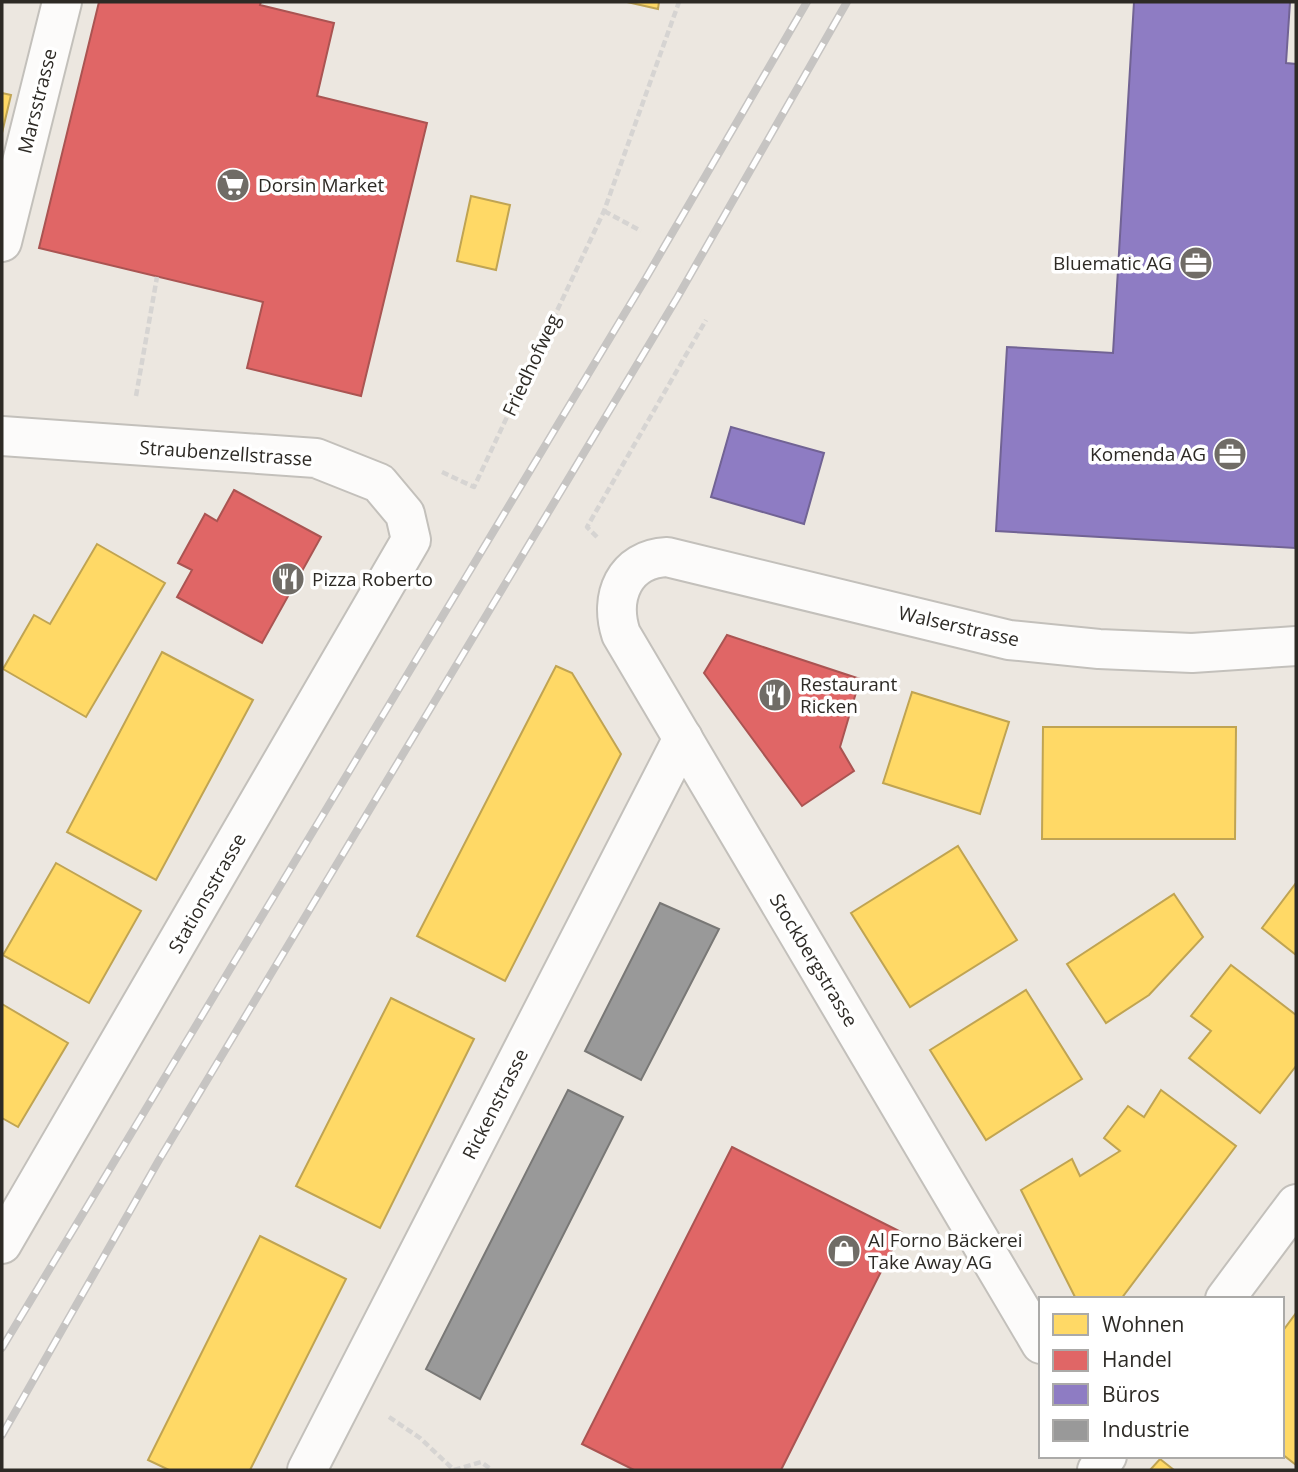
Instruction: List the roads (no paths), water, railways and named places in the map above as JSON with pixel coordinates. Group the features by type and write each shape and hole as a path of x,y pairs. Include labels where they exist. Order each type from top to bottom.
{"street":[{"name":"Marsstrasse","path":"2,242 62,2"},
{"name":"Straubenzellstrasse","path":"2,436 316,458 379,483 405,514 411,540"},
{"name":"Stationsstrasse","path":"2,1244 411,540"},
{"name":"Walserstrasse","path":"632,572 652,557 667,557 1009,640 1099,649 1192,653 1296,646"},
{"name":"Stockbergstrasse","path":"632,572 620,588 615,603 621,634 1039,1341"},
{"name":"Rickenstrasse","path":"307,1470 683,738"},
{"path":"1227,1297 1296,1204"}],"railway":[{"path":"2,1348 646,278 807,2"},
{"path":"2,1435 159,1160 677,298 847,2"}],"place":[{"name":"Dorsin Market","path":"233,185"},
{"name":"Bluematic AG","path":"1196,263"},
{"name":"Komenda AG","path":"1230,454"},
{"name":"Pizza Roberto","path":"288,579"},
{"name":"Restaurant Ricken","path":"775,695"},
{"name":"Al Forno Bäckerei Take Away AG","path":"844,1251"}]}
